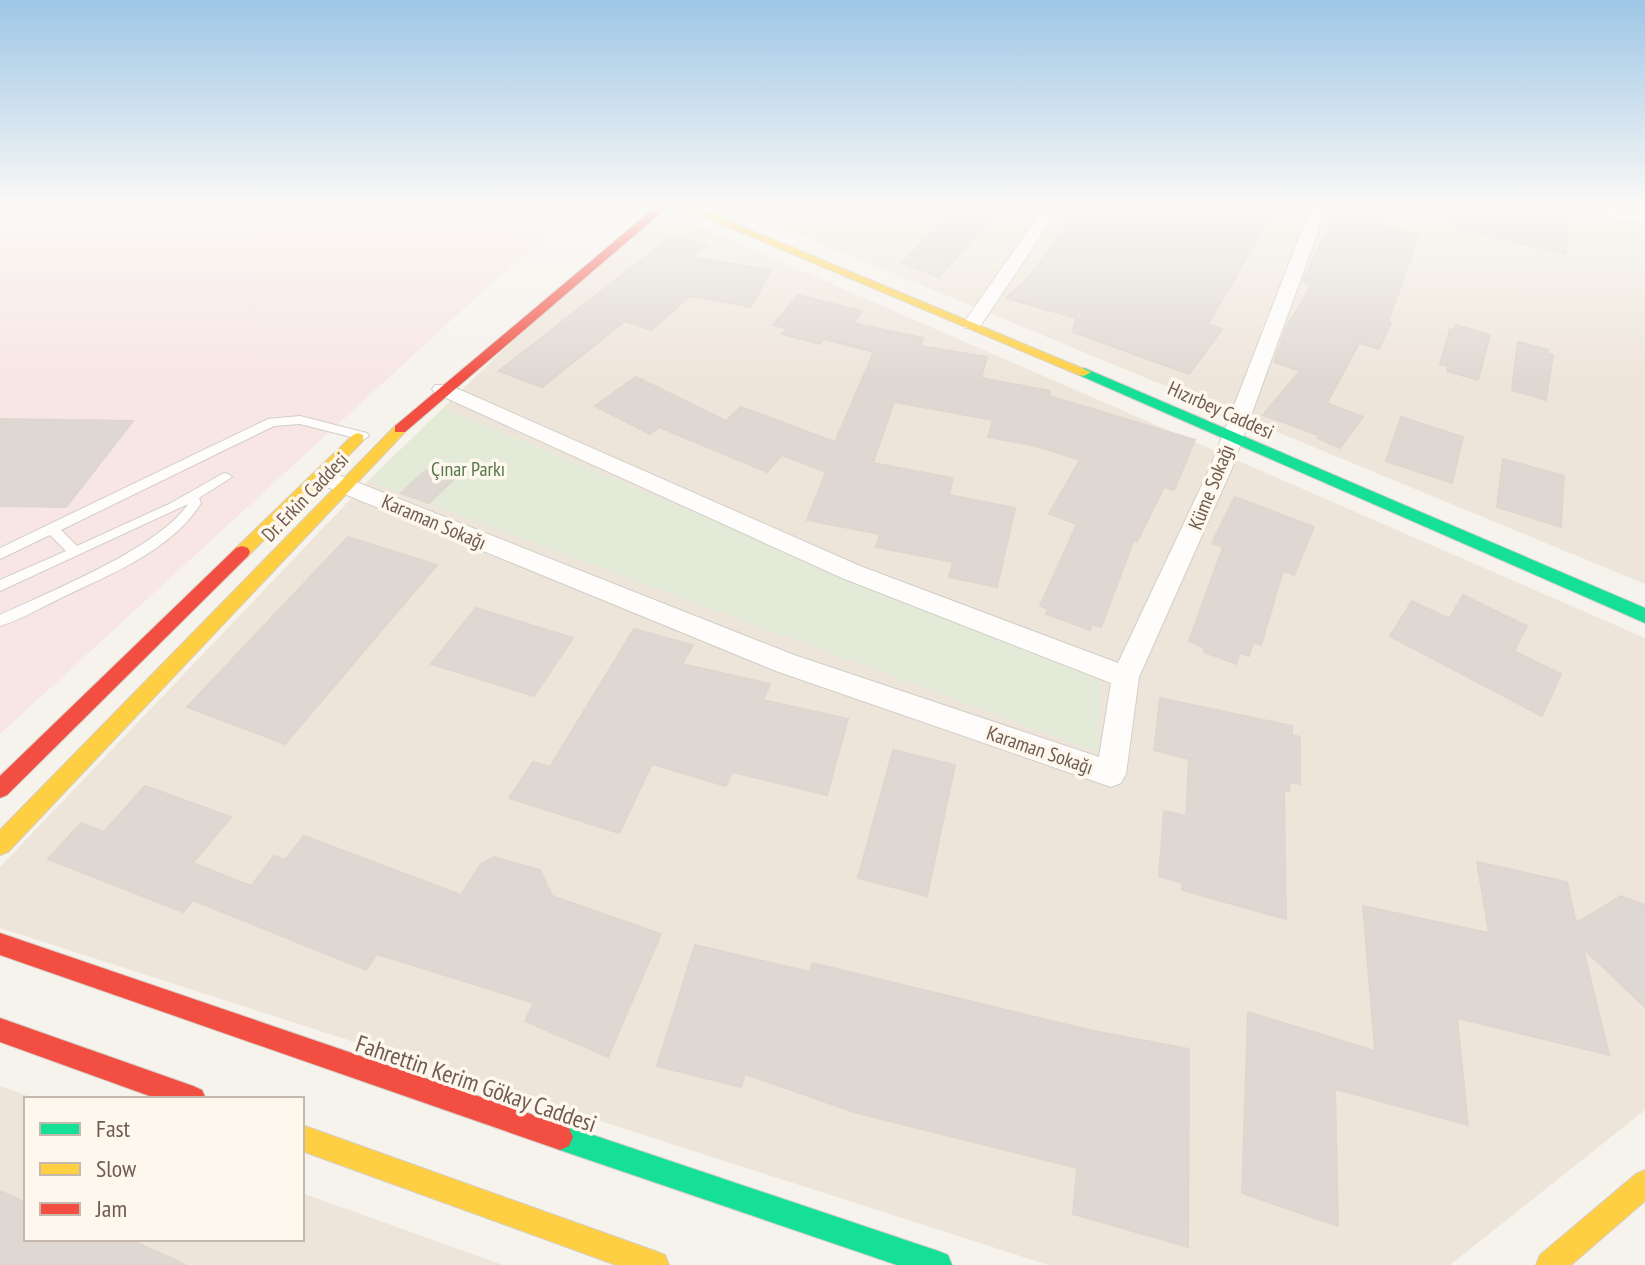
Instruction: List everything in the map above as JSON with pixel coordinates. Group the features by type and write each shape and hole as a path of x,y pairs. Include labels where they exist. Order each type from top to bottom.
{"street":[{"name":"Dr. Erkin Caddesi","path":"0,845 386,442 442,389 594,263"},
{"name":"Hızırbey Caddesi","path":"829,263 1645,616"},
{"path":"972,324 1014,263"},
{"name":"Küme Sokağı","path":"1125,677 1187,545 1298,263"},
{"path":"442,389 851,572 1125,677"},
{"name":"Dr. Erkin Caddesi","path":"0,789 366,430"},
{"name":"Karaman Sokağı","path":"319,476 785,663 1111,774 1125,677"},
{"name":"Fahrettin Kerim Gökay Caddesi","path":"0,944 269,1040 938,1265"},
{"path":"0,1030 187,1097"},
{"path":"9,1055 37,1052 68,1054"},
{"path":"304,1139 655,1265"},
{"path":"1550,1265 1645,1183"},
{"path":"1563,1265 1590,1229"}],"lane":[{"path":"0,554 272,422 300,420 366,430 386,442"},
{"path":"0,586 193,497 226,477"},
{"path":"0,621 149,546 190,514 195,503 193,497"},
{"path":"53,530 75,552"}],"shaded area":[{"path":"0,263 515,263 494,281 0,734"},
{"path":"594,263 784,263 1645,638 1645,1110 1450,1265 1048,1265 0,928 0,867 368,481 1099,681 443,408"},
{"path":"868,263 1645,263 1645,584"},
{"path":"0,1086 30,1097 24,1097 24,1241 304,1241 304,1194 503,1265 0,1265"}],"green space":[{"name":"Çınar Parkı","path":"443,408 1100,681 1097,752 368,481"}],"building":[{"path":"637,263 728,263 771,270 751,307 690,296 651,330 625,321 542,387 499,371"},
{"path":"901,263 952,263 939,277"},
{"path":"1039,263 1244,263 1208,324 1222,329 1189,374 1073,332 1076,318 1006,298"},
{"path":"1311,263 1409,263 1388,322 1391,323 1379,349 1359,343 1327,403 1363,417 1340,448 1317,438 1318,435 1263,415 1300,371 1274,362 1287,326 1311,287 1303,281"},
{"path":"798,295 862,311 853,323 923,338 920,346 987,357 981,378 1050,391 1049,396 1195,440 1174,490 1164,487 1137,542 1134,540 1101,627 1092,624 1090,630 1046,614 1048,609 1040,606 1077,524 1049,514 1080,460 1036,446 988,437 993,420 894,402 873,463 953,478 949,495 1015,508 997,587 949,577 953,562 876,547 880,534 807,520 826,472 782,455 767,472 659,427 650,434 595,406 636,377 726,421 741,407 835,442 874,352 824,339 820,344 782,334 787,328 773,325"},
{"path":"1456,325 1490,335 1478,380 1447,371 1448,366 1440,364 1450,329 1455,330"},
{"path":"1518,342 1548,350 1547,353 1553,355 1546,400 1512,390"},
{"path":"1401,417 1463,437 1452,483 1386,461"},
{"path":"0,419 133,421 66,507 0,506"},
{"path":"1503,459 1564,476 1561,527 1497,507"},
{"path":"426,470 454,479 429,503 401,493"},
{"path":"1235,497 1314,527 1294,575 1283,571 1261,645 1253,642 1249,656 1240,653 1236,664 1204,652 1205,648 1189,641 1223,547 1212,543"},
{"path":"348,537 437,565 285,744 187,707"},
{"path":"1463,595 1527,626 1514,651 1561,674 1542,716 1390,636 1412,601 1449,619"},
{"path":"476,608 573,638 534,696 431,664"},
{"path":"634,629 693,645 682,664 770,684 763,700 848,719 827,795 732,772 726,786 652,764 619,833 509,798 533,762 550,767"},
{"path":"1160,698 1292,726 1292,735 1300,737 1300,784 1290,782 1289,791 1284,789 1286,919 1182,890 1182,883 1159,876 1164,811 1186,816 1189,759 1154,750"},
{"path":"893,750 955,765 927,896 858,878"},
{"path":"145,786 231,817 193,863 251,886 274,856 285,860 304,836 461,895 480,865 494,857 540,870 552,896 661,934 608,1057 525,1021 534,1003 377,954 366,970 193,900 183,912 48,859 81,823 104,832"},
{"path":"1477,862 1567,882 1576,923 1621,896 1645,905 1645,1007 1583,948 1609,1055 1457,1018 1468,1125 1335,1089 1338,1226 1242,1193 1248,1012 1375,1051 1363,906 1489,933"},
{"path":"695,945 810,972 812,963 1089,1030 1189,1049 1188,1247 1073,1214 1077,1168 857,1113 745,1074 741,1087 657,1066"},
{"path":"0,1191 24,1202 24,1241 132,1241 186,1265 0,1265"}],"traffic: fast":[{"path":"1084,372 1645,616"},
{"path":"560,1137 938,1265"}],"traffic: slow":[{"path":"821,263 1084,372"},
{"path":"0,845 400,429"},
{"path":"242,552 358,438"},
{"path":"304,1139 655,1265"},
{"path":"1550,1265 1645,1183"}],"traffic: jam":[{"path":"400,429 595,263"},
{"path":"0,789 242,552"},
{"path":"0,944 560,1137"},
{"path":"0,1030 187,1097"}]}
